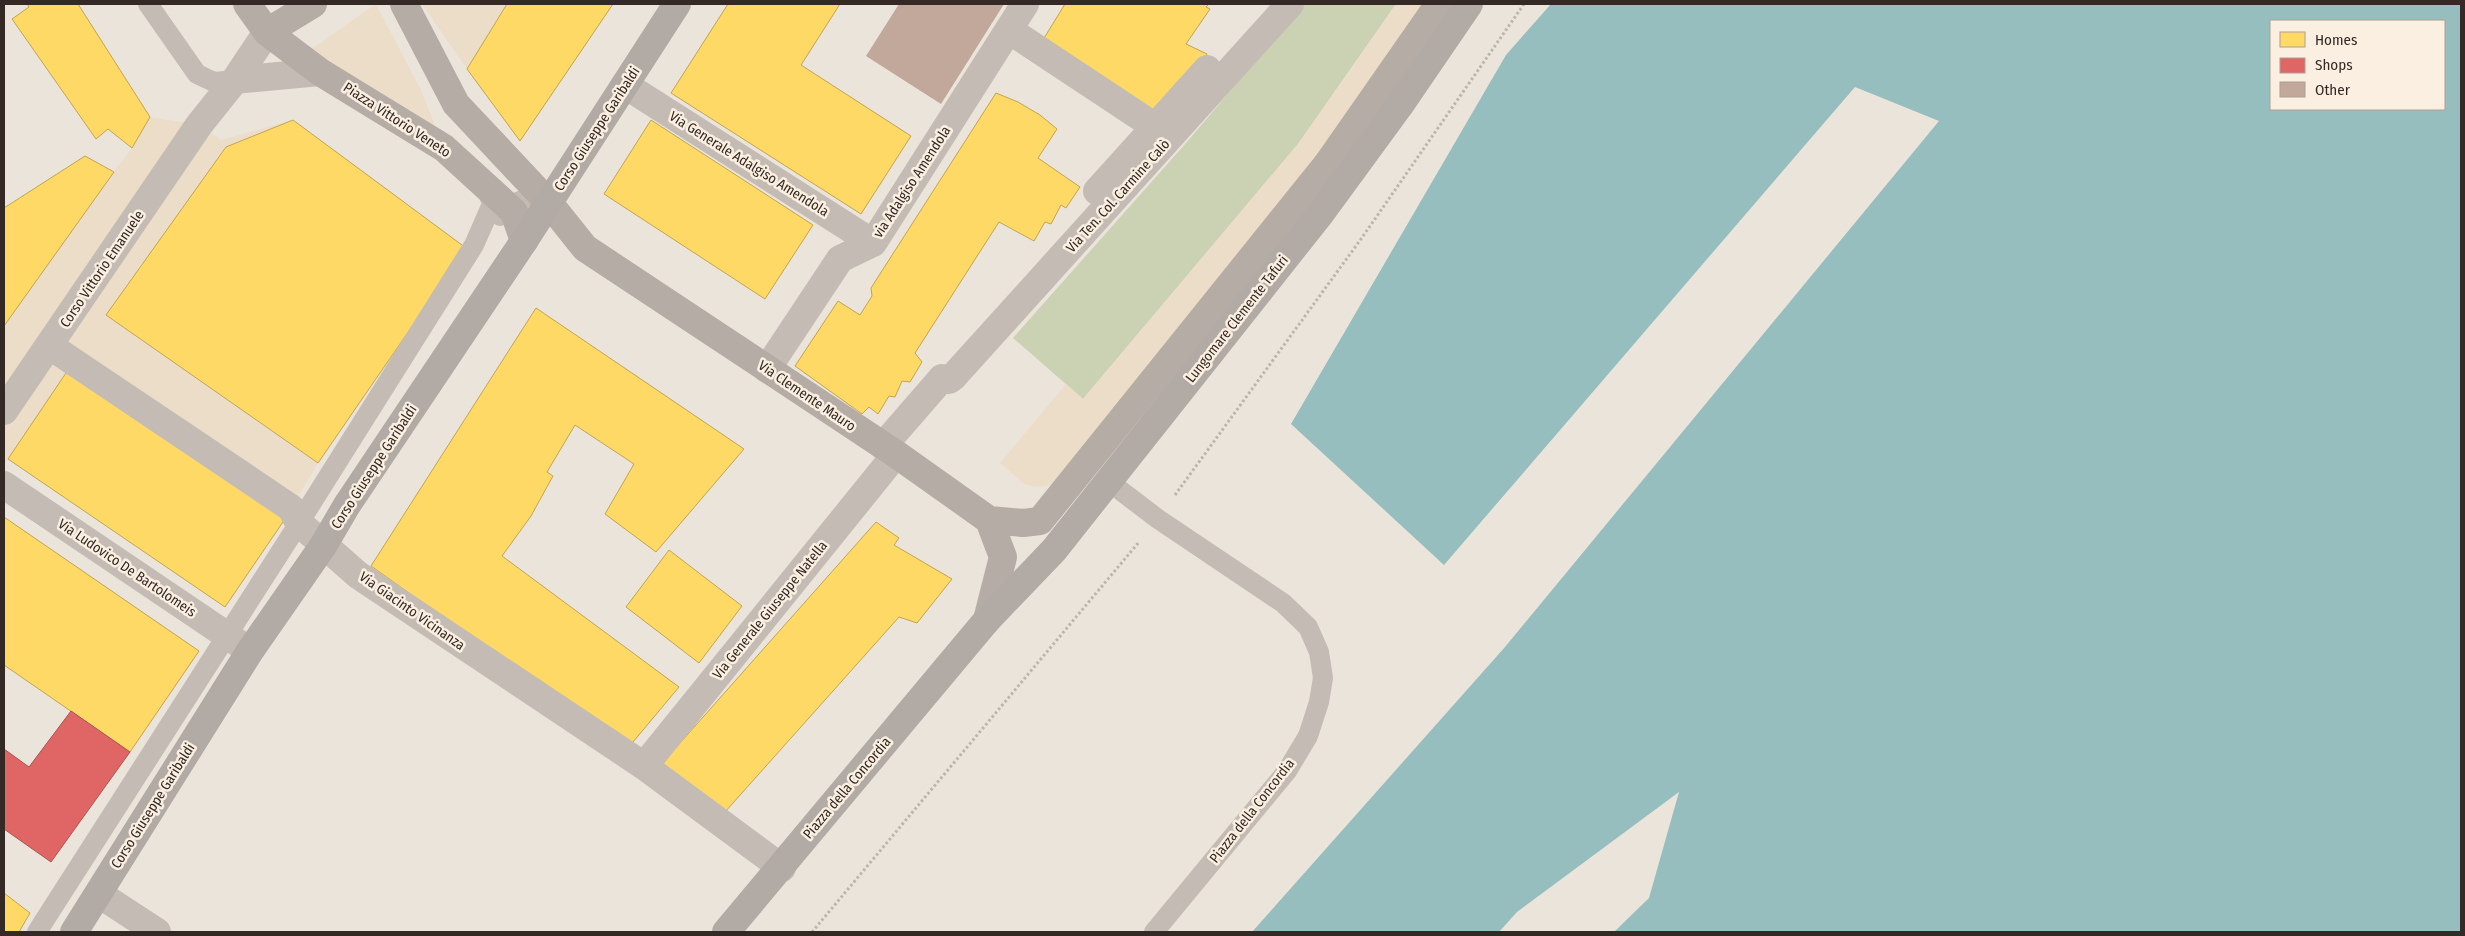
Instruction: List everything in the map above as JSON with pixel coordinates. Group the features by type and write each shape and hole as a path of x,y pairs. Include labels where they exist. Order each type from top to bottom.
{"main road":[{"name":"Piazza Vittorio Veneto","path":"247,4 267,32 320,72 444,148 509,206 514,212 524,242"},
{"path":"267,32 313,4"},
{"path":"404,4 456,104 549,202"},
{"name":"Corso Giuseppe Garibaldi","path":"74,932 250,650 323,546 347,505 524,242 677,4"},
{"name":"Lungomare Clemente Tafuri","path":"989,520 1023,523 1040,521 1328,163 1439,4"},
{"name":"Lungomare Clemente Tafuri","path":"987,620 1054,550 1321,213 1469,4"},
{"name":"Via Clemente Mauro","path":"549,202 585,248 889,450 989,520"},
{"path":"987,620 1003,557 989,520"},
{"name":"Piazza della Concordia","path":"726,932 782,868 987,620"}],"street":[{"name":"via Adalgiso Amendola","path":"767,369 840,259 873,243 1026,4"},
{"name":"Via Ten. Col. Carmine Calò","path":"942,378 940,370 943,363 1154,126 1266,4"},
{"name":"Via Ten. Col. Carmine Calò","path":"942,378 949,380 953,378 1290,4"},
{"path":"1009,30 1154,126"},
{"path":"235,80 267,32"},
{"path":"235,80 320,72"},
{"name":"Corso Vittorio Emanuele","path":"4,411 199,125 235,80"},
{"name":"Via Generale Adalgiso Amendola","path":"625,85 873,243"},
{"name":"Via Giacinto Vicinanza","path":"50,346 291,508 299,523 323,546 392,600 644,766 782,868"},
{"name":"Via Ten. Col. Carmine Calò","path":"889,450 942,378"},
{"name":"Via Generale Giuseppe Natella","path":"644,766 889,450"},
{"name":"Via Ludovico De Bartolomeis","path":"4,485 250,650"},
{"path":"99,894 157,932"}],"lane":[{"path":"148,4 197,74 214,82 235,80"},
{"path":"37,932 226,634 299,523 474,245 490,214 492,204 486,186"},
{"path":"474,245 509,206 517,201 526,199 549,202"},
{"name":"Piazza della Concordia","path":"1108,481 1158,519 1283,603 1308,627 1319,652 1323,678 1319,702 1308,736 1287,771 1154,932"}],"path":[{"path":"812,932 1158,519 1361,239 1524,4"}],"green space":[{"path":"1304,4 1396,4 1298,144 1083,399 1013,338 1186,143"}],"shaded area":[{"path":"376,4 421,90 444,148 300,57"},
{"path":"422,4 507,4 467,69"},
{"path":"1396,4 1426,4 1317,159 1062,473 1051,485 1036,487 1024,484 1000,463 1066,384 1083,399 1298,144"},
{"path":"150,117 199,125 221,140 293,120 226,148 106,315 318,463 291,508 68,370 4,465 4,324 61,240 132,148"}],"water":[{"path":"1551,4 2461,4 2461,932 1614,932 1649,898 1679,792 1517,912 1499,932 1252,932 1505,647 1939,121 1855,87 1444,565 1291,424 1506,55"}],"building: Homes":[{"path":"27,4 78,4 150,117 132,148 108,129 96,139 12,19 29,7"},
{"path":"507,4 613,4 520,141 467,69"},
{"path":"728,4 840,4 801,65 911,136 861,214 671,93"},
{"path":"1065,4 1209,4 1206,7 1210,9 1186,44 1207,54 1195,77 1162,117 1041,43"},
{"path":"996,93 1018,102 1040,115 1057,129 1038,158 1080,187 1066,208 1061,205 1051,224 1045,222 1034,241 999,222 915,353 922,362 910,382 902,381 895,397 889,396 878,414 869,407 862,414 795,366 838,301 860,315 872,296 871,288"},
{"path":"293,120 466,248 318,463 106,315 226,147"},
{"path":"651,120 813,225 765,299 604,194"},
{"path":"85,156 114,172 4,326 4,208"},
{"path":"536,308 744,449 656,552 605,514 634,464 575,425 547,472 553,476 531,516 502,556 679,687 628,748 371,566"},
{"path":"68,370 285,519 225,607 8,459"},
{"path":"4,517 199,651 130,752 4,665"},
{"path":"876,522 899,538 894,545 952,579 917,623 899,617 725,812 657,769"},
{"path":"669,550 742,606 699,663 626,607"},
{"path":"4,893 30,913 19,932 4,932"}],"building: Shops":[{"path":"71,711 130,752 51,862 4,829 4,749 29,767"}],"building: Other":[{"path":"899,4 1004,4 941,104 866,56"}]}
